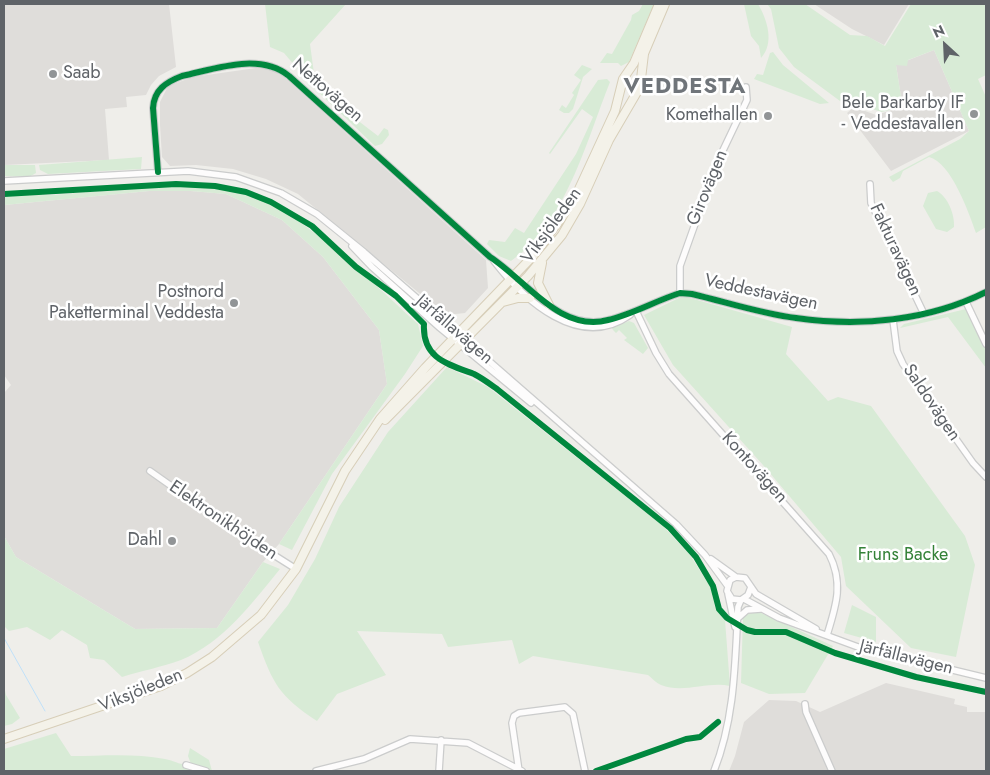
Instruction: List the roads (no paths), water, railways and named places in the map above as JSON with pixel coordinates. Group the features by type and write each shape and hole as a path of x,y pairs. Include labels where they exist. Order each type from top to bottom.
{"main road":[{"path":"628,74 634,75 637,80 637,85 633,90 626,90 622,86 623,79 628,74 660,4"},
{"name":"Viksjöleden","path":"637,80 639,64 665,4"},
{"name":"Viksjöleden","path":"609,140 640,87 644,54"},
{"name":"Viksjöleden","path":"4,739 161,686 187,673 220,651 261,615 296,569 346,471 390,407 546,240 580,189 615,111 622,86"},
{"name":"Viksjöleden","path":"370,434 543,259 562,234 580,204 609,140 620,109 633,90"},
{"path":"543,259 538,282 549,305"},
{"path":"501,303 518,298 530,298"}],"street":[{"name":"Nettovägen","path":"158,172 153,108 156,96 161,88 169,81 182,76 252,63 267,64 289,76 513,277"},
{"name":"Girovägen","path":"680,293 680,266 716,165 747,100 746,87"},
{"name":"Järfällavägen","path":"4,182 158,172 209,172 256,183 304,205 339,232 463,342 506,385 567,430 676,524 706,555 727,585"},
{"name":"Fakturavägen","path":"870,184 871,202 924,314"},
{"name":"Veddestavägen","path":"513,277 549,305 572,319 592,322 607,320 636,311"},
{"name":"Veddestavägen","path":"520,283 530,298 558,320 584,327 610,324 680,293 692,294 795,318 844,323 893,320 924,314 966,302 986,292"},
{"path":"966,302 986,344"},
{"name":"Kontovägen","path":"636,311 656,353 669,374 829,554 839,587 834,612 826,635"},
{"name":"Saldovägen","path":"893,320 898,351 903,364 973,463 986,477"},
{"name":"Elektronikhöjden","path":"150,471 228,526 296,569"},
{"name":"Järfällavägen","path":"706,555 736,577"},
{"path":"714,771 724,747 732,704 736,636 737,619 742,600 750,593 751,587 745,578 736,577 727,585 736,636"},
{"name":"Järfällavägen","path":"751,587 756,594 826,635"},
{"path":"728,594 732,599 742,600"},
{"name":"Järfällavägen","path":"742,600 780,618 858,647 986,678"},
{"path":"737,619 744,612 752,608 764,610"},
{"path":"805,704 806,712 832,771"},
{"path":"520,771 512,723 514,716 519,713 565,707 570,709 572,714 585,771"},
{"path":"316,771 346,768 410,739 468,743 520,771"},
{"path":"438,771 441,740"},
{"path":"186,764 206,771"}],"waterway":[{"path":"4,638 45,711"}],"place":[{"name":"Saab","path":"53,74"},
{"name":"Bele Barkarby IF - Veddestavallen","path":"974,114"},
{"name":"Komethallen","path":"768,116"},
{"name":"Postnord Paketterminal Veddesta","path":"234,303"},
{"name":"Dahl","path":"172,541"}],"district":[{"name":"VEDDESTA","path":"685,88"}],"park label":[{"name":"Fruns Backe","path":"903,556"}]}
